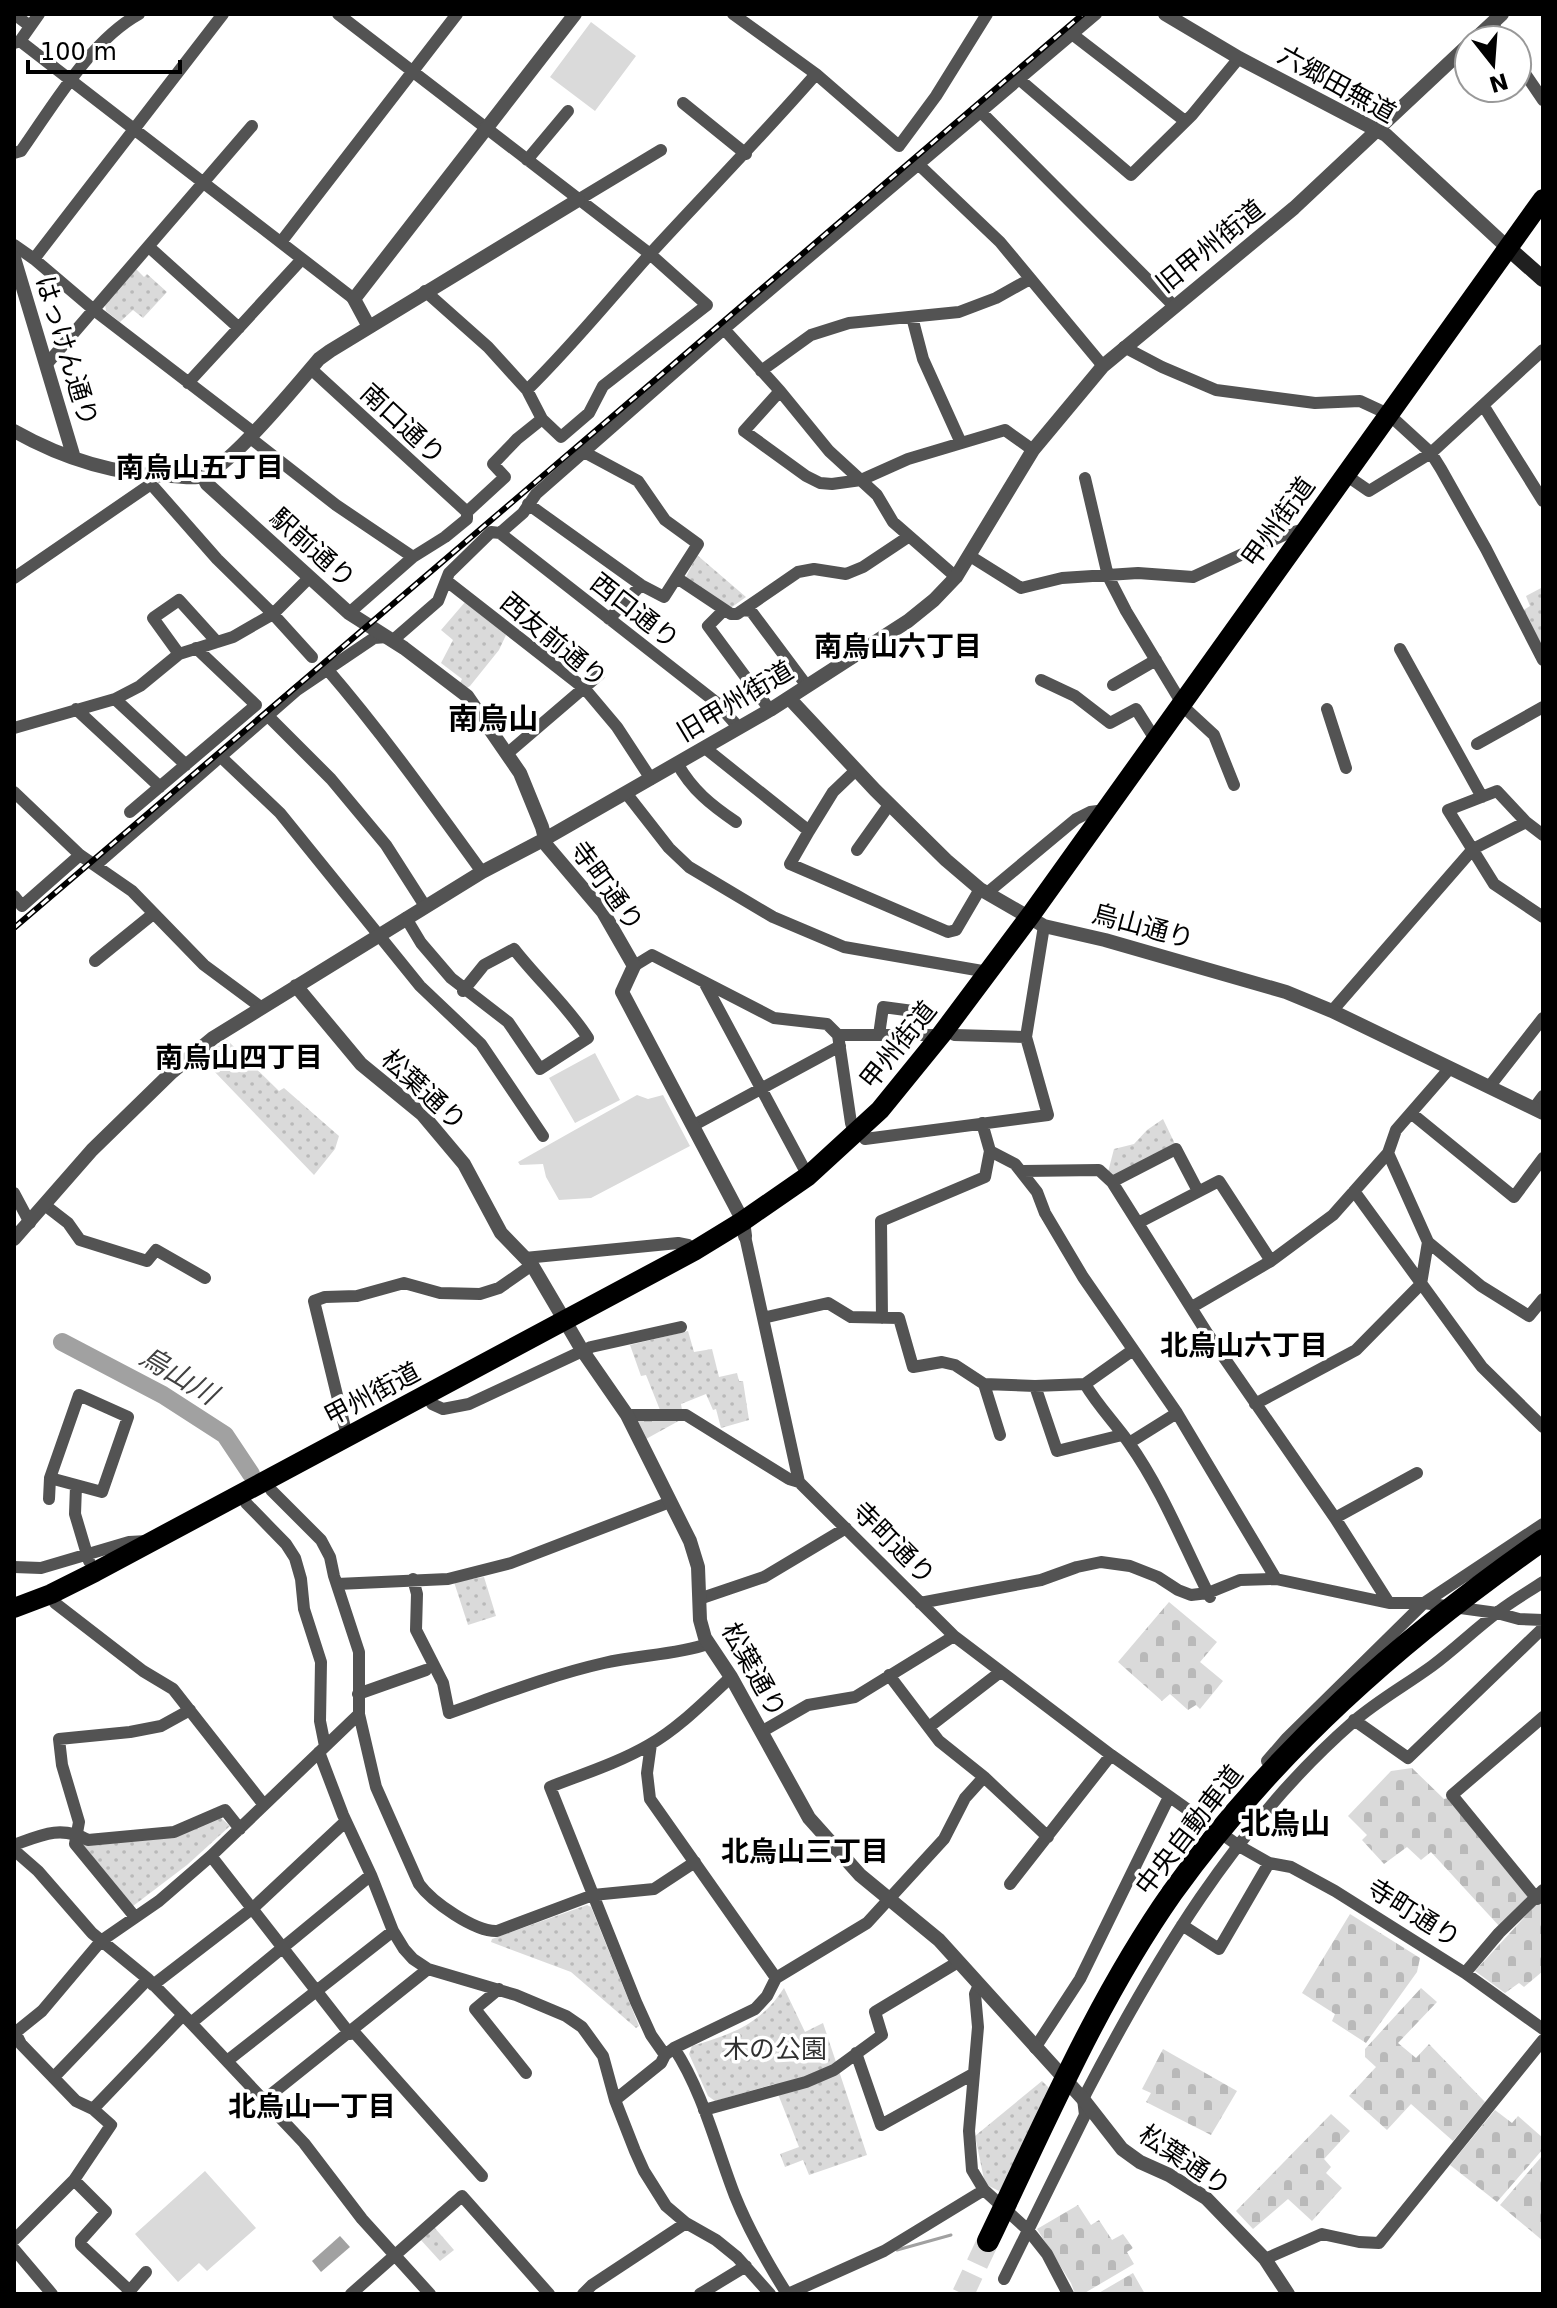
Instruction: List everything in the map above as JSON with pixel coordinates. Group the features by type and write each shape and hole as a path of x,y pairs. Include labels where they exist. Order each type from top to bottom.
{"highway":[{"name":"甲州街道","path":"14,1619 246,1503 432,1404 744,1228 832,1170 880,1110 948,1035 1037,921 1305,529 1392,418 1512,251 1543,199"},
{"name":"甲州街道","path":"1512,251 1543,217"},
{"name":"甲州街道","path":"948,1035 988,972 1037,921 1105,810 1155,739 1184,706 1353,480 1392,418"},
{"name":"甲州街道","path":"14,1608 53,1599 90,1564 153,1541 347,1436 568,1326 694,1251 744,1228 860,1136"},
{"name":"中央自動車道","path":"1543,1540 1445,1611 1351,1690 1257,1786 1210,1843 1171,1895 1108,1998 1073,2063 995,2245 1120,2006 1183,1904 1221,1853 1275,1787 1364,1698 1454,1622 1543,1558"}],"main road":[{"path":"1512,251 1543,279"}],"street":[{"path":"14,14 30,26"},
{"path":"39,14 17,42 354,299 368,325"},
{"path":"14,153 21,151 71,81 109,36 139,14"},
{"path":"34,259 223,14"},
{"path":"338,14 650,254 707,305 603,386 589,413 561,437 542,419 527,390 488,347 425,291"},
{"path":"281,242 457,14"},
{"path":"354,299 575,14"},
{"path":"733,14 816,74 899,146 936,96 987,14"},
{"path":"390,639 438,601 449,573 468,552 491,532 500,533 584,452 724,329 1096,14"},
{"name":"六郷田無道","path":"1165,14 1239,58 1386,135 1512,251"},
{"path":"1072,34 1185,121"},
{"path":"1020,80 1131,175 1185,121 1239,58"},
{"name":"旧甲州街道","path":"14,1239 92,1150 172,1072 213,1038 482,872 770,710 908,621 934,600 956,577 970,556 1033,450 1103,366 1294,208 1453,59"},
{"path":"527,390 574,344 650,254 746,154 816,74"},
{"path":"683,103 746,154"},
{"path":"527,160 568,111"},
{"path":"980,111 1174,306"},
{"path":"46,365 252,126"},
{"path":"14,431 45,449 151,480 203,476 228,457 330,351 368,325 661,150"},
{"path":"917,163 984,225 1103,366"},
{"path":"14,245 336,505 413,557"},
{"path":"149,247 239,328"},
{"name":"はっけん通り","path":"14,258 18,291 46,365 74,458"},
{"path":"188,383 302,259"},
{"path":"761,371 811,335 849,323 959,312 996,298 1030,279"},
{"path":"912,317 923,359 961,443"},
{"path":"724,329 829,451 877,495 893,522 956,577"},
{"path":"1124,347 1216,390 1315,403 1360,401 1392,418 1431,453 1486,549 1543,660"},
{"path":"1353,480 1369,491 1431,453 1543,350"},
{"name":"南口通り","path":"311,369 467,512"},
{"path":"780,391 744,431 820,483 861,480 908,459 1005,430 1033,450"},
{"path":"1483,405 1543,501"},
{"path":"349,613 413,557 467,519 467,512 505,477 493,464 542,419"},
{"path":"528,504 641,585 664,597 698,544 665,520 638,481 584,452"},
{"name":"駅前通り","path":"203,476 207,484 349,613 390,639"},
{"path":"1085,478 1108,576 1184,706 1214,735 1234,785"},
{"path":"14,578 151,480"},
{"path":"151,480 217,559 312,657"},
{"path":"970,556 1021,588 1062,578 1138,573 1193,577 1286,534 1305,529"},
{"name":"西口通り","path":"500,533 717,703 739,728"},
{"path":"677,578 731,614 743,610 798,572 814,569 846,574 863,567 908,537"},
{"path":"14,728 115,699 140,686 179,654 233,637 273,614 309,578"},
{"name":"西友前通り","path":"448,582 585,689 625,738 651,779"},
{"path":"609,619 641,585"},
{"path":"179,654 153,618 179,600 217,642"},
{"path":"724,610 708,626 770,710"},
{"path":"743,610 751,611 807,686"},
{"path":"96,865 297,690 374,638 390,639 467,696 520,773 545,839"},
{"path":"130,812 256,705 196,648"},
{"path":"1400,649 1482,797"},
{"path":"1113,685 1156,660"},
{"path":"327,669 412,773 482,872"},
{"path":"508,753 599,675"},
{"path":"1041,680 1075,696 1110,723 1136,709 1155,739"},
{"name":"烏山通り","path":"789,698 889,805 983,891 1037,921 1286,992 1489,1087 1540,1106"},
{"path":"115,699 186,765"},
{"path":"1477,744 1543,707"},
{"path":"76,709 160,787"},
{"path":"1327,709 1346,768"},
{"path":"268,716 331,779 386,845 425,906"},
{"path":"705,748 809,831"},
{"path":"221,757 280,813 420,986 481,1044 543,1136"},
{"path":"677,763 689,785 736,822"},
{"path":"856,770 833,792 790,864 948,932 956,930 983,891 1076,819 1090,812 1105,810"},
{"path":"1543,835 1497,791 1448,810 1494,884 1543,917"},
{"path":"14,792 80,855 132,891 204,965 262,1008"},
{"path":"626,793 669,848 689,867 773,917 844,947 988,972"},
{"path":"857,850 889,805"},
{"path":"1332,1011 1473,849 1526,822"},
{"name":"寺町通り","path":"545,839 547,846 603,912 634,966 622,992 694,1125 744,1228 799,1482 954,1636 999,1673 1239,1846 1269,1863 1291,1867 1335,1891 1465,1973 1543,2029"},
{"path":"14,896 22,906 80,855"},
{"path":"95,961 153,914"},
{"path":"406,918 421,943 463,991 508,1022 540,1069 588,1038 574,1016 538,981 514,949 484,965 463,991"},
{"path":"634,966 652,955 774,1018 827,1024 839,1040 851,1123 860,1136 982,1123 1048,1115 1026,1037 1037,921"},
{"path":"704,982 808,1176"},
{"name":"松葉通り","path":"296,986 361,1064 422,1114 464,1164 501,1233 528,1262 582,1350 627,1415 690,1541 698,1567 700,1620 708,1644 731,1677 809,1818 860,1875 939,1940 1083,2099 1122,2149 1206,2198 1265,2259 1288,2294"},
{"path":"879,1035 883,1007 928,1013"},
{"path":"1489,1087 1543,1018"},
{"path":"694,1125 839,1040 879,1035 1026,1037"},
{"path":"1192,1307 1271,1261 1333,1215 1388,1153 1396,1130 1450,1068"},
{"path":"1411,1113 1514,1197 1543,1158"},
{"path":"882,1318 881,1221 985,1177 990,1151 982,1123"},
{"path":"1112,1182 1176,1149 1198,1191"},
{"path":"990,1151 1023,1171 1083,1277 1177,1413 1276,1579"},
{"path":"1388,1153 1428,1242 1481,1286 1529,1316 1543,1299"},
{"path":"1023,1171 1099,1170 1112,1182 1255,1404 1335,1518 1389,1603"},
{"path":"1138,1223 1219,1181 1271,1261"},
{"path":"1354,1191 1482,1367 1543,1427"},
{"path":"14,1193 30,1223"},
{"path":"46,1206 68,1223 80,1240 147,1261 156,1250 205,1278"},
{"path":"1255,1404 1356,1350 1421,1284 1428,1242"},
{"path":"347,1436 314,1301 325,1297 357,1296 404,1283 440,1293 480,1294 499,1288 528,1262 678,1243 688,1245 694,1251"},
{"path":"763,1318 828,1303 851,1317 899,1318 913,1367 942,1362 955,1365 984,1384 1085,1384 1133,1350"},
{"path":"432,1404 443,1409 469,1404 582,1350 610,1341 681,1327"},
{"path":"984,1384 1000,1435"},
{"path":"1085,1384 1098,1406 1126,1439 1155,1487 1209,1595"},
{"path":"1035,1386 1057,1451 1126,1439 1177,1413"},
{"path":"49,1499 50,1478 79,1395 106,1405 129,1420 102,1492 50,1478"},
{"path":"627,1415 686,1415 789,1479 799,1482"},
{"path":"1335,1518 1417,1473"},
{"path":"14,1567 90,1564 75,1514 76,1486"},
{"path":"271,1490 321,1540 330,1557 359,1652 359,1714 376,1787 419,1884 437,1903 481,1929 497,1931 593,1895 654,1889 695,1862"},
{"path":"337,1584 448,1579 511,1563 670,1502"},
{"path":"246,1503 286,1544 295,1558 304,1609 321,1662 322,1749 345,1822 371,1875 393,1931 413,1959 428,1969 499,1989 566,2016 582,2027 603,2056 615,2100 644,2171 666,2206 686,2223 716,2240 746,2266 770,2294"},
{"path":"1057,2071 1126,1947 1211,1827 1287,1738 1424,1603 1543,1524"},
{"path":"699,1599 764,1577 846,1528"},
{"path":"920,1603 1041,1580 1101,1562 1130,1566 1191,1595 1209,1595 1240,1580 1276,1579 1389,1603 1424,1603 1519,1619 1543,1620"},
{"path":"41,1568 53,1599 143,1671 173,1689 264,1805"},
{"path":"413,1579 417,1594 416,1630 443,1683 449,1713 567,1672 708,1644"},
{"path":"1004,2279 1085,2115 1083,2099 1127,2014 1182,1925 1239,1846 1297,1777 1354,1720 1543,1582"},
{"path":"1354,1720 1408,1758 1543,1628"},
{"path":"761,1732 808,1705 855,1697 954,1636"},
{"path":"358,1694 426,1670"},
{"path":"929,1727 999,1673"},
{"path":"889,1675 939,1741 984,1777 1048,1837"},
{"path":"731,1677 679,1724 651,1744 550,1787 651,2035 670,2052 704,2110 736,2198 759,2249 787,2294 884,2251 984,2190"},
{"path":"135,1917 75,1844 79,1822 62,1765 59,1739 161,1726 190,1710"},
{"path":"14,2240 74,2180 111,2125 93,2109 76,2101 16,2039 101,1941 159,1901 211,1856 359,1714"},
{"path":"1465,1973 1499,1933 1540,1894 1452,1795 1542,1719"},
{"path":"651,1744 647,1773 650,1799 776,1978"},
{"path":"1010,1884 1111,1755"},
{"path":"615,2100 670,2052 755,2009 767,1996 776,1978 867,1923 944,1839 965,1798 984,1777"},
{"path":"1035,2048 1080,1979 1169,1797"},
{"path":"240,1829 225,1810 174,1832 88,1840 77,1833 56,1830 14,1847 101,1941 150,1982 264,2100 304,2143 362,2219 430,2294"},
{"path":"54,2077 150,1982 253,1908 345,1822"},
{"path":"211,1856 317,1991 482,2176"},
{"path":"1182,1925 1219,1949 1269,1863"},
{"path":"93,2109 187,2019 284,1949 371,1875"},
{"path":"227,2061 393,1931"},
{"path":"704,2110 806,2082 834,2070 882,2035 875,2012 958,1962"},
{"path":"264,2100 428,1969"},
{"path":"979,1985 975,1994 978,2027 969,2131 972,2170 984,2190 1028,2230 1047,2254 1068,2294"},
{"path":"499,1989 475,2009 526,2073"},
{"path":"1265,2259 1322,2234 1379,2243 1543,2040"},
{"path":"856,2053 881,2125 973,2074"},
{"path":"74,2180 106,2212 81,2240 81,2245 128,2292 146,2272"},
{"path":"351,2294 462,2196 542,2292"},
{"path":"583,2294 686,2223"},
{"path":"15,2254 48,2293"},
{"path":"700,2294 746,2266"}],"green space":[{"path":"591,22 636,56 595,111 550,77"},
{"path":"136,269 144,277 147,274 167,292 143,318 133,310 120,322 106,311 105,304"},
{"path":"697,555 746,597 732,607 725,607 685,579"},
{"path":"1543,587 1543,646 1522,611 1530,606 1526,596"},
{"path":"466,601 506,635 499,650 465,689 459,685 462,679 441,663 453,640 441,630"},
{"path":"227,1040 279,1091 284,1088 339,1136 335,1149 314,1175 212,1069 217,1064 208,1054"},
{"path":"595,1053 620,1100 575,1123 549,1078"},
{"path":"637,1095 648,1099 663,1095 690,1146 591,1198 559,1200 546,1177 543,1164 520,1165 518,1162"},
{"path":"1163,1119 1176,1146 1115,1178 1108,1172 1114,1149 1134,1144"},
{"path":"688,1331 694,1352 712,1349 719,1377 737,1373 739,1381 743,1381 749,1420 721,1428 716,1409 713,1410 706,1394 681,1404 682,1410 660,1410 646,1375 641,1376 630,1345"},
{"path":"684,1418 646,1439 634,1420"},
{"path":"484,1577 496,1616 468,1625 454,1582"},
{"path":"1169,1602 1217,1642 1200,1662 1223,1681 1200,1709 1196,1705 1188,1710 1170,1694 1162,1701 1118,1662"},
{"path":"1412,1768 1444,1799 1448,1798 1531,1899 1500,1927 1431,1852 1421,1860 1407,1847 1384,1864 1362,1840 1367,1835 1348,1816 1391,1771"},
{"path":"221,1818 230,1826 187,1865 133,1906 78,1843"},
{"path":"1543,1897 1543,1971 1524,1987 1519,1983 1505,1993 1475,1971"},
{"path":"587,1905 591,1907 639,2026 636,2028 571,1972 491,1942 492,1939"},
{"path":"1350,1914 1420,1958 1417,1972 1366,2043 1332,2021 1335,2014 1302,1993"},
{"name":"木の公園","path":"784,1988 805,2032 823,2023 867,2155 809,2175 803,2160 785,2167 780,2154 799,2147 774,2084 715,2101 708,2096 689,2054 692,2046 732,2032 755,2019"},
{"path":"1421,1988 1437,2002 1398,2043 1416,2058 1429,2044 1485,2102 1453,2141 1411,2104 1387,2130 1349,2096 1376,2067 1365,2057 1365,2049"},
{"path":"1163,2049 1237,2091 1211,2135 1146,2102 1151,2093 1142,2089"},
{"path":"1042,2081 1050,2089 1001,2192 985,2184 975,2136"},
{"path":"1495,2110 1512,2123 1518,2116 1543,2138 1543,2149 1497,2202 1450,2165"},
{"path":"1331,2114 1350,2131 1324,2159 1331,2167 1326,2173 1342,2188 1312,2221 1288,2199 1253,2229 1236,2211"},
{"path":"1543,2155 1543,2241 1500,2205"},
{"path":"205,2171 256,2228 207,2271 199,2263 178,2282 135,2234"},
{"path":"1078,2205 1091,2225 1099,2220 1112,2240 1123,2234 1133,2248 1127,2252 1134,2264 1083,2294 1075,2294 1037,2229"},
{"path":"434,2227 454,2250 440,2261 420,2239"},
{"path":"1133,2273 1145,2294 1097,2294"}],"shaded area":[{"path":"340,2236 350,2247 321,2272 312,2261"}],"waterway":[{"name":"烏山川","path":"62,1342 163,1395 225,1435 251,1474"},
{"name":"烏山川","path":"897,2250 951,2235"}],"tunnel":[{"path":"963,2294 988,2241"}],"railway":[{"path":"14,928 1083,14"}],"district":[{"name":"南烏山五丁目","path":"200,467"},
{"name":"南烏山六丁目","path":"898,646"},
{"name":"南烏山","path":"493,719"},
{"name":"南烏山四丁目","path":"239,1057"},
{"name":"北烏山六丁目","path":"1244,1345"},
{"name":"北烏山","path":"1285,1824"},
{"name":"北烏山三丁目","path":"805,1851"},
{"name":"北烏山一丁目","path":"312,2106"}]}
